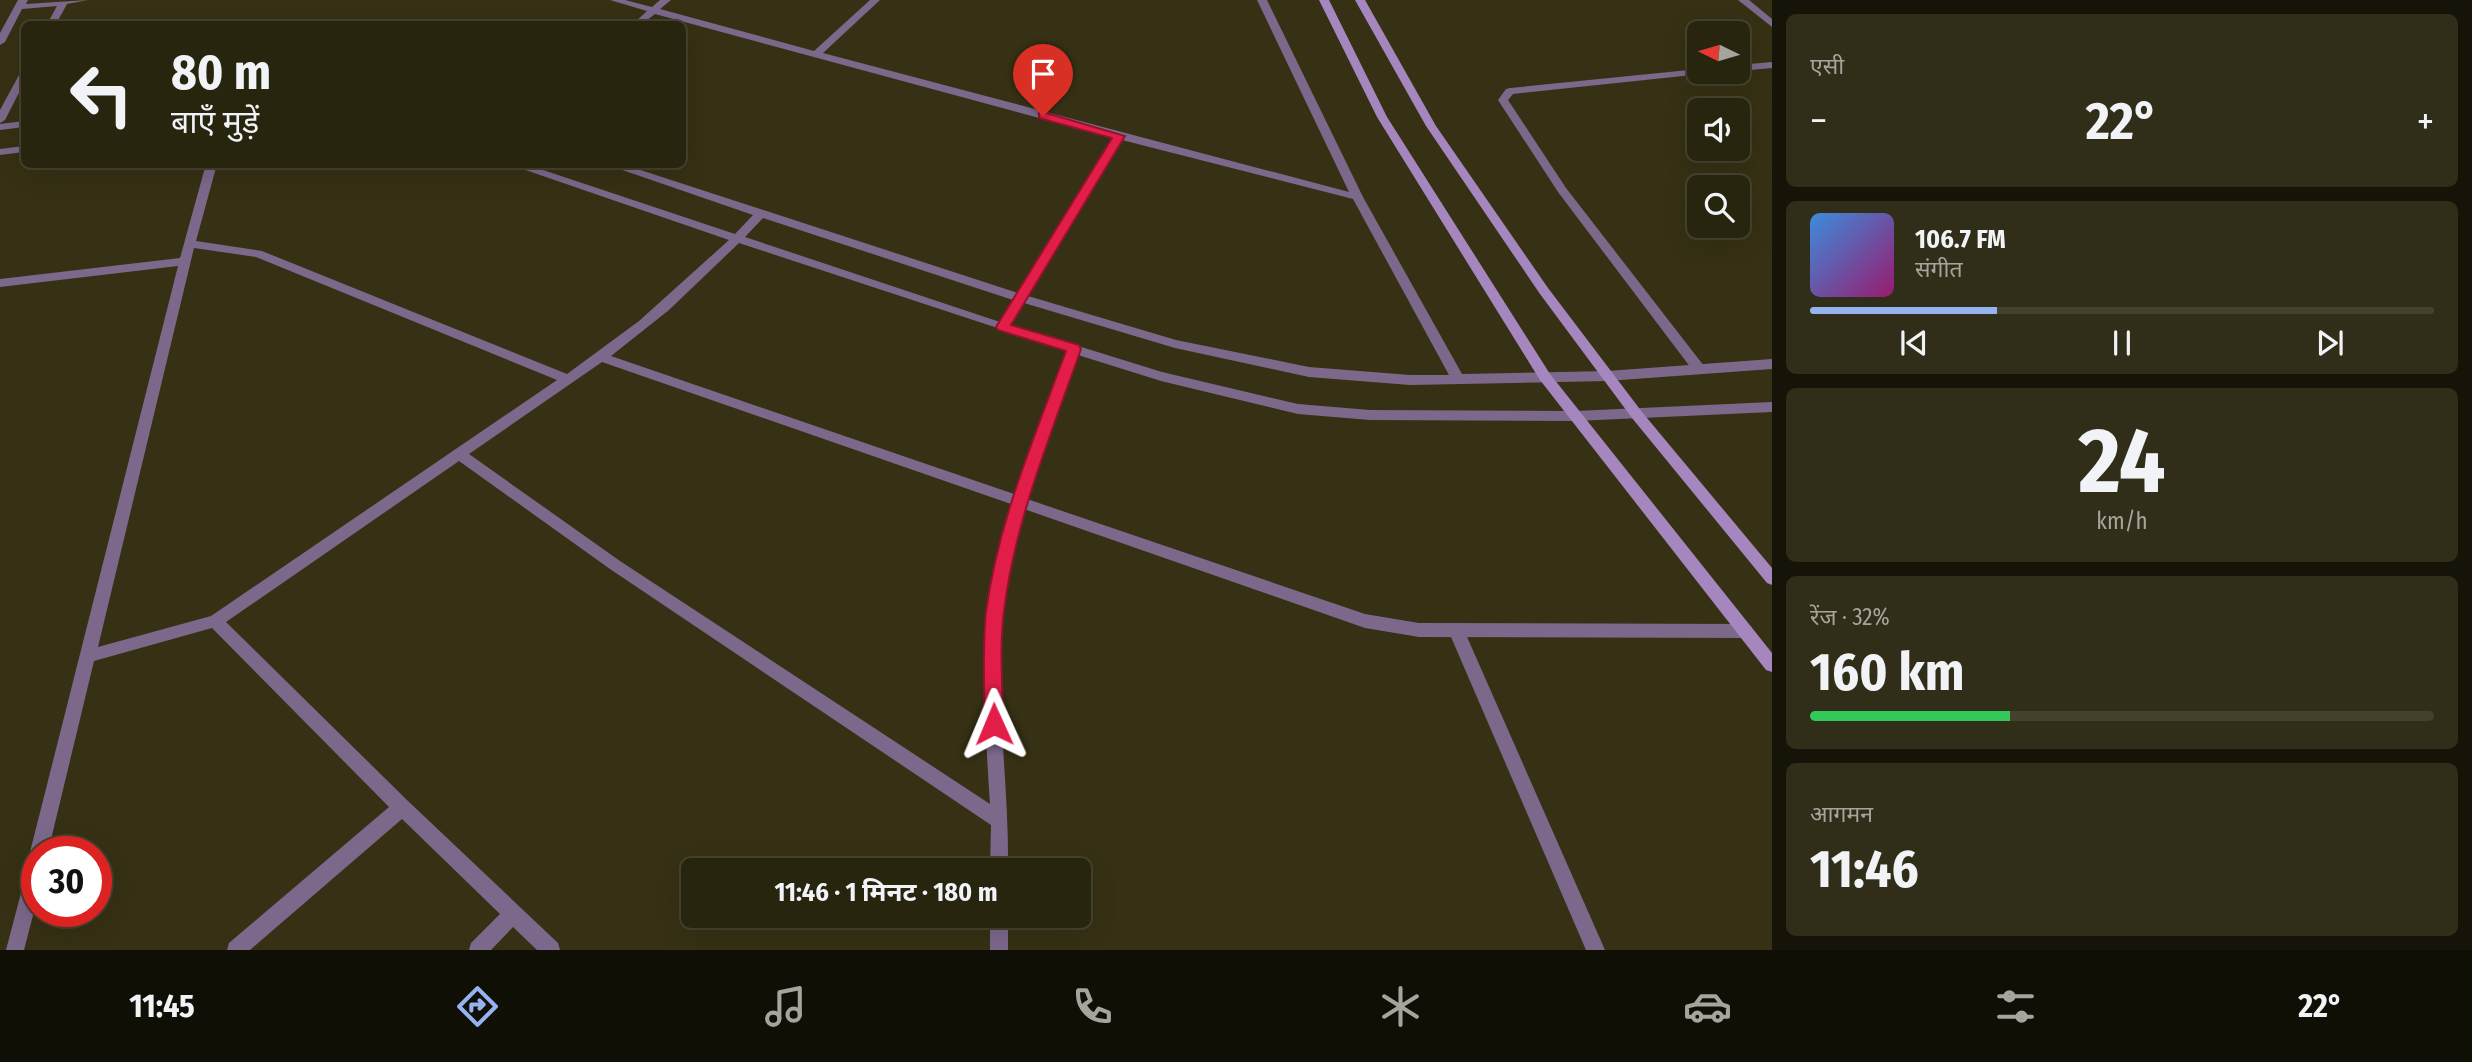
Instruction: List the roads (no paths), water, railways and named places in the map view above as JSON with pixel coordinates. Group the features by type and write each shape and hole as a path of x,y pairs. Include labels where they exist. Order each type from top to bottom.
{"main road":[{"path":"1324,0 1382,117 1545,377 1772,665"},
{"path":"1360,0 1431,126 1544,292 1637,415 1772,579"}],"street":[{"path":"0,41 21,4 83,0"},
{"path":"615,0 1119,136 1357,197"},
{"path":"641,21 666,0"},
{"path":"816,55 875,0"},
{"path":"1262,0 1357,197 1458,379"},
{"path":"1743,0 1772,24"},
{"path":"54,21 64,1"},
{"path":"1750,67 1772,65"},
{"path":"1687,73 1510,91 1503,100 1562,190 1699,369"},
{"path":"0,120 21,81"},
{"path":"0,127 21,124"},
{"path":"1003,327 1119,136"},
{"path":"0,152 21,149"},
{"path":"43,836 185,261 211,168"},
{"path":"525,168 1003,327 1234,395 1298,409 1370,415 1576,416 1772,407"},
{"path":"623,168 1021,298 1175,344 1309,372 1383,379 1458,379 1607,376 1772,364"},
{"path":"89,656 215,621 628,337 739,238 761,212"},
{"path":"191,244 258,254 569,380"},
{"path":"0,283 185,261"},
{"path":"999,858 1000,821 994,724 995,614 1002,567 1019,502 1074,349"},
{"path":"601,357 1365,621 1419,630 1745,631"},
{"path":"458,453 615,565 1000,821"},
{"path":"215,621 551,950"},
{"path":"1456,630 1597,950"},
{"path":"236,950 402,807"},
{"path":"478,950 513,914"},
{"path":"15,950 21,926"},
{"path":"999,928 999,950"}]}
